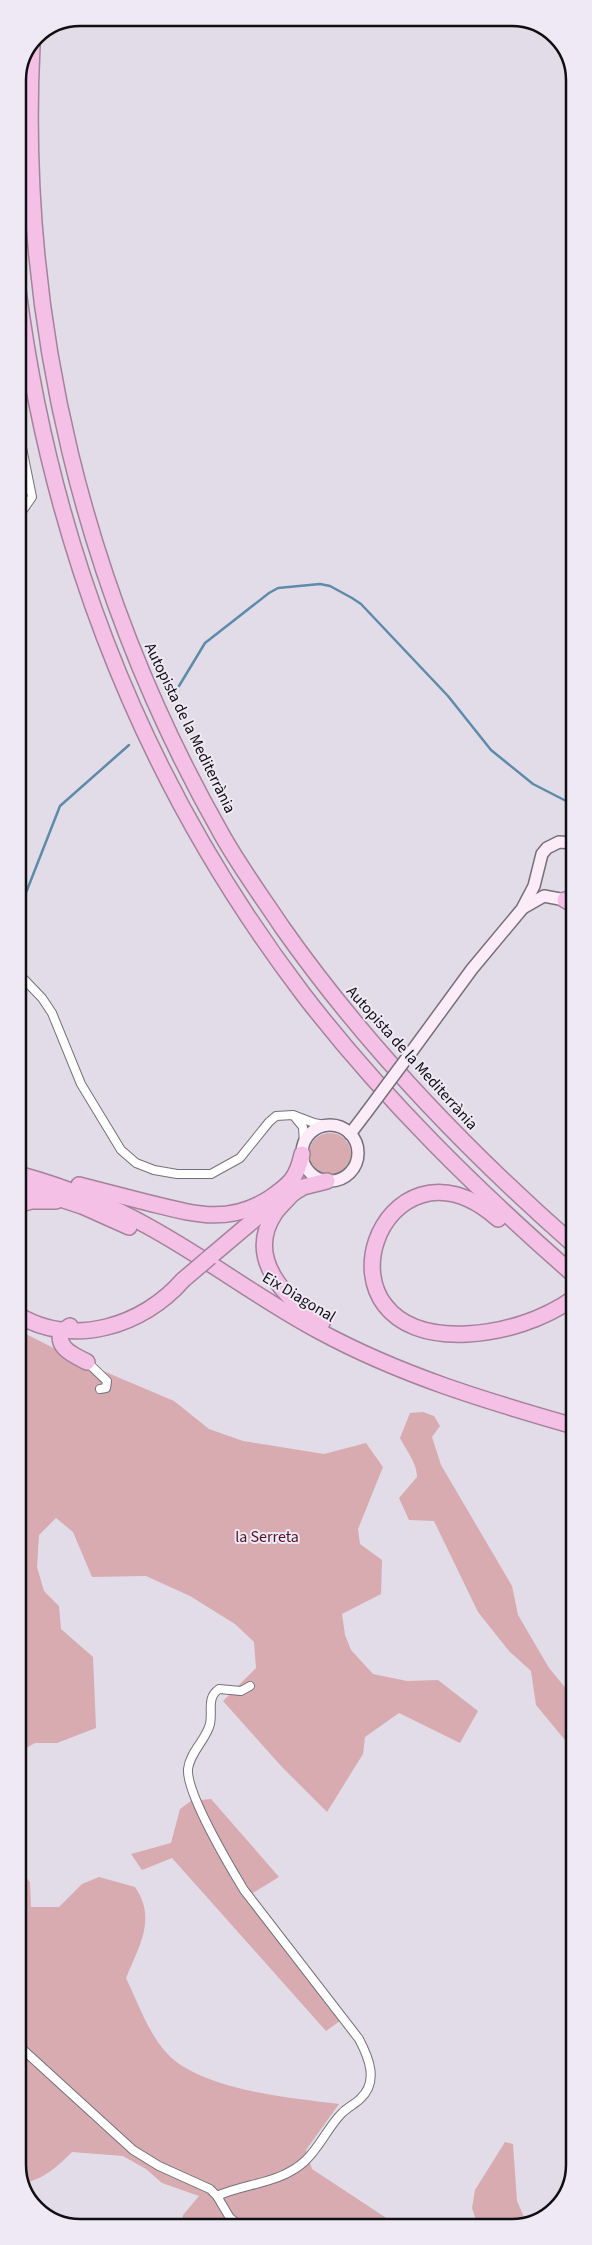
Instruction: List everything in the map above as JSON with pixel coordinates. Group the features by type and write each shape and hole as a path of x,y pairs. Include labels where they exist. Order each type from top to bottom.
{"highway":[{"name":"Autopista de la Mediterrània","path":"32,57 30,117 32,199 39,280 50,360 66,438 86,517 111,594 156,706 222,836 264,901 336,999 384,1057 461,1139 566,1237"},
{"path":"26,340 37,408 57,495 78,565 120,679 154,754 192,826 267,945 303,994 349,1050 393,1101 455,1165 566,1268"},
{"path":"303,1148 298,1170 289,1191 267,1231 265,1251 270,1270 277,1284 299,1306 371,1356"},
{"path":"26,1171 176,1210 212,1216 244,1211 289,1191 326,1182"},
{"name":"Eix Diagonal","path":"26,1177 80,1194 134,1219 186,1248 297,1318 371,1356 454,1390 566,1424"},
{"name":"Eix Diagonal","path":"26,1187 51,1194 111,1219 158,1242 310,1332 393,1375 420,1386 566,1432"},
{"path":"64,1348 60,1339 64,1329 69,1326 101,1324 125,1318 156,1304 289,1191"},
{"path":"566,1279 489,1211 480,1205 457,1196 431,1194 408,1201 389,1216 377,1237 372,1261 372,1275 377,1291 391,1312 415,1326 443,1333 478,1333 501,1329 530,1321 566,1303"},
{"path":"26,1203 53,1201 111,1219"},
{"path":"26,1315 68,1322 125,1318"},
{"path":"26,1317 44,1326 64,1329"},
{"path":"88,1362 79,1350 83,1337 89,1334 106,1332 125,1318"},
{"path":"26,1319 64,1348 88,1362"}],"street":[{"path":"26,467 32,497 26,506"},
{"path":"522,909 534,886 539,860 547,848 559,842 566,842"},
{"path":"537,874 544,888 566,900"},
{"path":"350,1134 493,941 522,909 540,897 566,900"},
{"path":"26,981 42,998 52,1013 81,1084 121,1150 136,1162 154,1170 176,1174 211,1174 240,1158 273,1118 292,1114 314,1123 341,1127 350,1134 358,1150 356,1165 346,1176 339,1180 326,1182 313,1176 306,1168 303,1148 303,1127 292,1114"},
{"path":"303,1148 312,1132 325,1125"},
{"path":"88,1362 107,1381 106,1388 100,1389"},
{"path":"217,2196 236,2189 265,2183 304,2161 344,2111 360,2099 371,2081 371,2068 367,2054 359,2039 244,1890 234,1874 190,1786 188,1766 210,1723 210,1703 213,1694 219,1689 241,1691 250,1686"},
{"path":"26,2052 133,2150 159,2166 205,2186 217,2196 231,2219"}],"green space":[{"path":"334,1133 342,1136 348,1142 351,1154 348,1166 342,1172 326,1175 318,1172 312,1166 309,1150 312,1142 318,1136"},
{"name":"la Serreta","path":"26,1334 75,1359 174,1401 209,1429 243,1441 324,1454 366,1443 383,1467 358,1529 360,1544 382,1560 381,1594 342,1614 345,1635 351,1650 373,1674 407,1681 438,1680 478,1711 460,1743 399,1713 365,1737 363,1754 327,1812 282,1767 223,1701 256,1668 254,1642 235,1624 190,1596 146,1576 92,1577 73,1532 56,1518 39,1535 37,1567 44,1591 59,1606 61,1629 93,1657 96,1728 57,1743 35,1743 26,1748"},
{"path":"423,1412 434,1416 440,1426 432,1437 441,1465 512,1586 518,1615 549,1668 566,1688 566,1741 536,1705 531,1671 509,1651 478,1612 434,1521 409,1520 399,1498 417,1477 413,1462 400,1438 410,1413"},
{"path":"211,1799 279,1877 246,1897 340,2021 326,2031 172,1858 142,1870 131,1854 171,1843 180,1809 191,1801"},
{"path":"99,1877 135,1887 141,1899 145,1910 144,1932 126,1978 146,2022 166,2052 190,2071 231,2086 276,2096 339,2104 306,2150 312,2169 388,2219 183,2219 183,2215 199,2196 162,2183 146,2169 123,2156 72,2152 43,2176 29,2182 26,2165 26,1878 30,1882 31,1907 59,1907 82,1884"},
{"path":"505,2142 513,2144 517,2201 524,2217 476,2219 472,2208 475,2190"}],"waterway":[{"path":"179,686 205,643 269,593 278,588 320,584 330,586 361,604 448,696 491,750 533,784 566,801"},
{"path":"26,893 60,806 129,745"}]}
